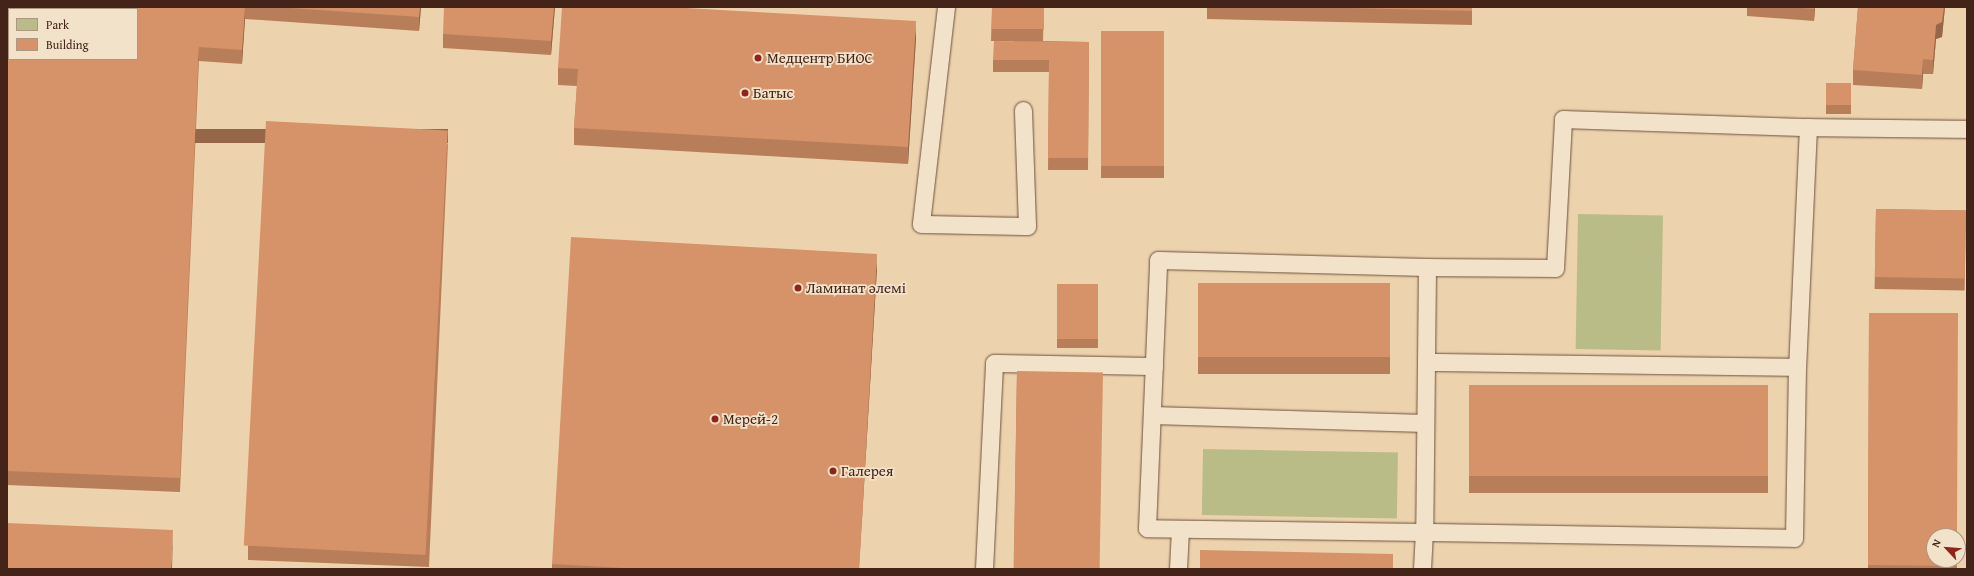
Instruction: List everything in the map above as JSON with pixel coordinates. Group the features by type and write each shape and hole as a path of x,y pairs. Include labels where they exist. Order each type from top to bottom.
{"lane":[{"path":"946,7 921,224 1027,226 1023,110"},
{"path":"1808,127 1797,367 1794,538 1147,528 1158,260 1427,267 1555,268 1563,120 1808,127 1967,129"},
{"path":"1422,569 1424,532 1427,267"},
{"path":"1426,362 1797,367"},
{"path":"984,569 994,363 1154,366"},
{"path":"1152,415 1425,422"},
{"path":"1178,569 1180,529"}],"green space":[{"path":"1578,214 1663,215 1661,350 1576,349"},
{"path":"1203,449 1398,452 1397,518 1202,515"}],"building":[{"path":"7,7 245,7 242,50 199,47 180,478 7,471"},
{"path":"276,7 420,7 419,17"},
{"path":"444,7 554,7 551,41 443,34"},
{"name":"Батыс","path":"562,7 668,7 916,21 908,147 574,128 578,69 558,68"},
{"path":"992,7 1044,7 1044,29 992,29"},
{"path":"1308,7 1472,7 1472,11"},
{"path":"1788,7 1815,7 1814,9"},
{"path":"1858,7 1944,7 1942,22 1936,25 1933,60 1923,59 1922,75 1853,70"},
{"path":"1101,31 1164,31 1164,166 1101,166"},
{"path":"994,41 1089,42 1088,158 1048,158 1049,60 993,60"},
{"path":"1826,83 1851,83 1851,105 1826,105"},
{"path":"266,121 448,131 426,555 244,545"},
{"path":"1876,209 1966,211 1965,279 1875,277"},
{"name":"Мерей-2","path":"571,237 877,254 859,569 641,569 552,564"},
{"path":"1198,283 1390,283 1390,357 1198,357"},
{"path":"1057,284 1098,284 1098,339 1057,339"},
{"path":"1869,313 1958,313 1957,528 1926,528 1926,566 1868,565"},
{"path":"1017,371 1103,373 1100,569 1014,568"},
{"path":"1469,385 1768,385 1768,476 1469,476"},
{"path":"7,523 173,530 171,569 7,569"},
{"path":"1200,550 1393,554 1393,569 1200,569"}],"place":[{"name":"Медцентр БИОС","path":"758,58"},
{"name":"Батыс","path":"745,93"},
{"name":"Ламинат әлемі","path":"798,288"},
{"name":"Мерей-2","path":"715,419"},
{"name":"Галерея","path":"833,471"}]}
